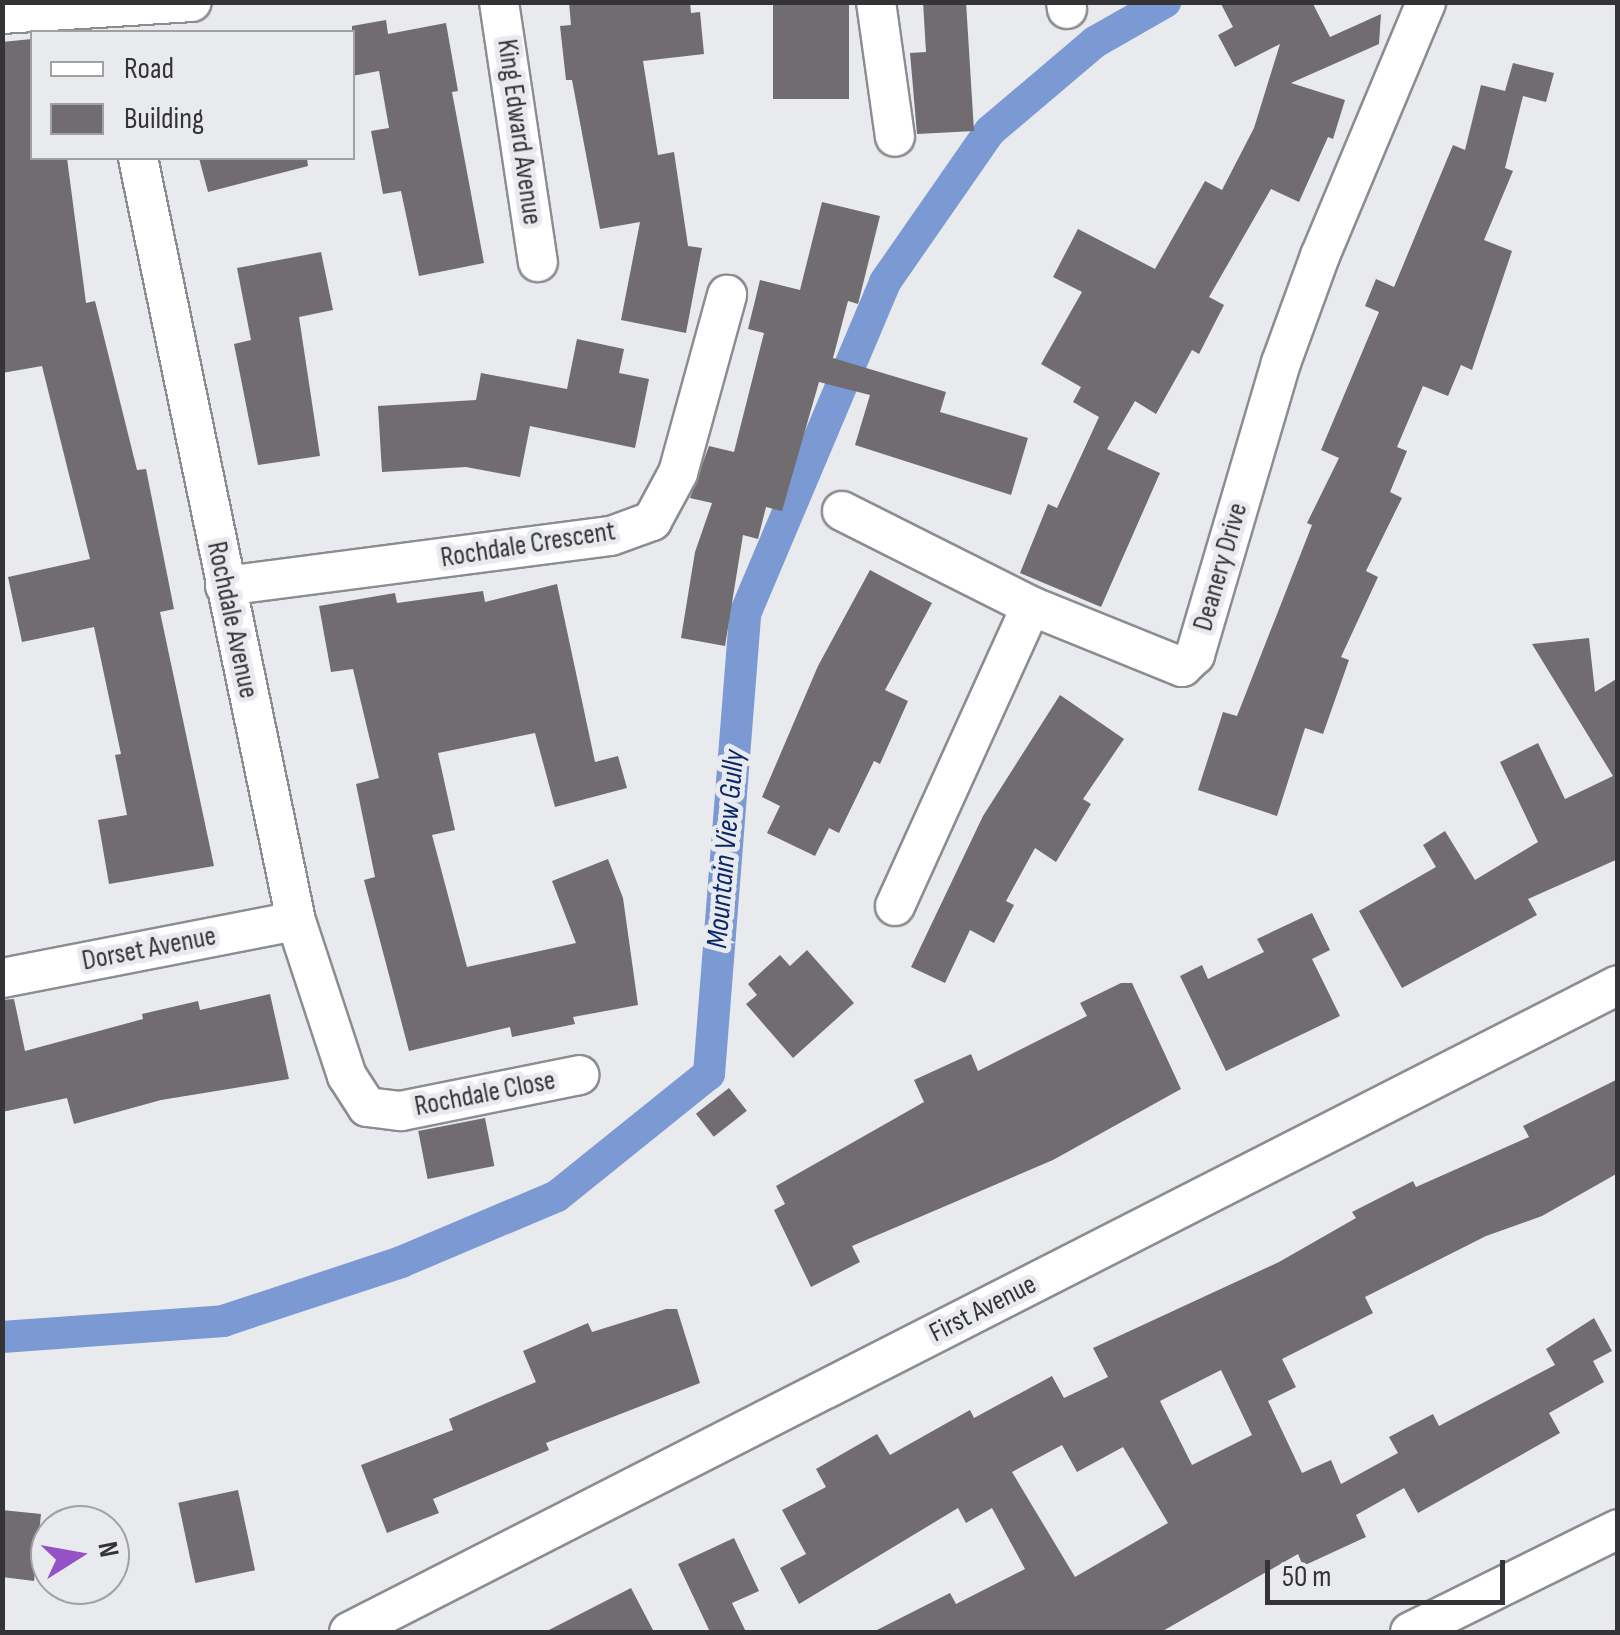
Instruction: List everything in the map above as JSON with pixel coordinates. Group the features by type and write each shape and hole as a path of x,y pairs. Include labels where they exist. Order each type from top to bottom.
{"street":[{"path":"2,14 110,22 192,2"},
{"name":"King Edward Avenue","path":"498,2 538,262"},
{"path":"876,2 896,137"},
{"name":"Deanery Drive","path":"1031,606 1162,662 1182,667 1195,655 1281,363 1426,2"},
{"name":"Rochdale Avenue","path":"138,160 296,920 347,1076"},
{"name":"Rochdale Crescent","path":"225,586 611,536 652,521 678,472 727,296"},
{"path":"842,511 1031,606 896,906"},
{"name":"Dorset Avenue","path":"2,978 296,920"},
{"name":"First Avenue","path":"348,1632 1618,984"},
{"name":"Rochdale Close","path":"347,1076 366,1106 401,1111 580,1075"},
{"path":"1410,1632 1618,1529"}],"building":[{"path":"569,2 690,2 691,13 700,12 704,54 643,61 658,155 674,152 688,246 702,248 686,333 621,320 640,222 600,229 572,80 566,80 560,26 571,25"},
{"path":"773,2 849,2 849,99 773,99"},
{"path":"923,2 966,2 974,131 917,134 910,53 926,52"},
{"path":"1220,2 1312,2 1330,37 1381,14 1379,44 1291,83 1345,100 1333,139 1328,137 1299,202 1271,189 1209,297 1224,305 1199,354 1192,350 1156,414 1135,401 1107,449 1160,473 1101,607 1020,573 1048,504 1057,508 1099,417 1073,402 1081,387 1041,364 1082,292 1053,277 1078,229 1155,269 1205,181 1222,190 1254,128 1280,44 1235,67 1218,35 1233,27"},
{"path":"386,20 388,34 446,23 458,91 452,92 484,263 419,276 401,191 383,194 371,131 389,128 379,71 355,75 352,26"},
{"path":"30,39 30,160 67,160 86,303 95,301 137,470 146,469 174,609 160,612 214,866 109,884 98,820 127,815 115,755 121,754 94,627 22,642 8,577 90,559 42,366 2,373 2,42"},
{"path":"1513,63 1554,73 1546,102 1523,96 1505,168 1513,171 1484,240 1512,251 1472,370 1461,365 1448,396 1423,386 1397,447 1407,451 1390,492 1402,498 1366,571 1378,577 1341,657 1349,660 1323,734 1305,728 1277,816 1198,790 1223,712 1237,716 1312,525 1307,523 1339,458 1321,450 1379,312 1365,306 1376,279 1394,287 1453,145 1465,150 1481,85 1505,91"},
{"path":"200,160 307,160 308,166 208,192"},
{"path":"822,202 880,216 858,304 848,301 833,358 946,392 940,412 1028,438 1011,495 855,445 870,395 819,382 782,511 766,507 758,539 743,535 725,646 681,638 695,552 712,503 690,498 709,446 734,452 764,333 748,329 760,280 800,290"},
{"path":"321,252 333,310 299,317 320,456 258,465 234,344 251,340 237,268"},
{"path":"577,339 624,349 619,373 649,379 635,448 530,426 520,477 466,467 382,472 378,406 476,400 481,373 567,389"},
{"path":"870,570 932,603 885,690 908,701 880,764 874,761 839,833 829,828 815,856 767,833 780,806 762,797 818,666"},
{"path":"557,584 595,762 618,756 627,788 555,807 535,733 438,753 455,830 432,835 467,967 576,943 552,881 608,859 623,898 638,1005 573,1017 575,1024 512,1037 510,1027 409,1051 364,880 375,877 356,784 379,778 353,669 331,672 319,606 395,593 397,603 483,591 485,602"},
{"path":"1589,638 1595,692 1618,678 1618,859 1528,899 1537,915 1402,988 1359,911 1436,867 1423,845 1445,831 1475,880 1538,842 1500,762 1538,743 1565,799 1613,776 1532,644"},
{"path":"1060,695 1124,739 1083,799 1091,804 1056,862 1035,848 1006,901 1014,905 994,943 970,930 945,983 911,967 983,816"},
{"path":"1312,913 1330,950 1312,959 1340,1016 1226,1071 1180,976 1202,965 1208,979 1264,952 1257,939"},
{"path":"807,950 854,1003 793,1058 746,1004 757,995 748,984 780,955 790,966"},
{"path":"1121,983 1132,983 1181,1089 1053,1160 852,1246 860,1262 811,1287 774,1210 785,1204 776,1186 924,1102 914,1080 971,1054 978,1071 1087,1016 1080,1003"},
{"path":"270,994 289,1079 161,1100 74,1124 67,1098 2,1112 2,1000 14,999 25,1051 143,1019 142,1014 198,1001 200,1010"},
{"path":"1618,1079 1618,1173 1542,1216 1486,1236 1365,1297 1373,1313 1282,1359 1296,1387 1268,1401 1302,1473 1331,1460 1341,1484 1398,1453 1389,1437 1433,1414 1439,1426 1555,1365 1546,1349 1594,1318 1612,1351 1593,1361 1604,1382 1549,1413 1560,1433 1418,1513 1404,1488 1356,1515 1366,1537 1303,1566 1298,1554 1161,1632 873,1632 950,1593 956,1604 1025,1569 992,1508 966,1523 958,1508 799,1604 780,1568 806,1554 782,1510 826,1487 816,1469 877,1434 890,1455 970,1410 974,1418 1052,1376 1064,1398 1108,1377 1093,1348 1279,1262 1356,1218 1352,1212 1413,1181 1416,1187 1529,1137 1523,1126","holes":["1221,1370 1252,1435 1192,1465 1160,1401","1062,1445 1077,1472 1123,1447 1168,1523 1075,1577 1012,1472"]},
{"path":"729,1088 747,1111 714,1137 696,1114"},
{"path":"485,1118 494,1166 428,1179 418,1131"},
{"path":"677,1309 700,1383 546,1443 549,1450 433,1499 439,1513 387,1533 361,1465 453,1430 449,1419 536,1382 523,1351 588,1323 592,1332"},
{"path":"238,1490 255,1570 195,1583 178,1503"},
{"path":"2,1510 30,1513 30,1580 2,1577"},
{"path":"734,1538 759,1591 732,1603 746,1632 710,1632 678,1564"},
{"path":"631,1588 654,1632 545,1632"}],"waterway":[{"name":"Mountain View Gully","path":"2,1337 223,1321 401,1262 557,1196 709,1074 745,614 885,282 990,131 1095,42 1165,2"}]}
